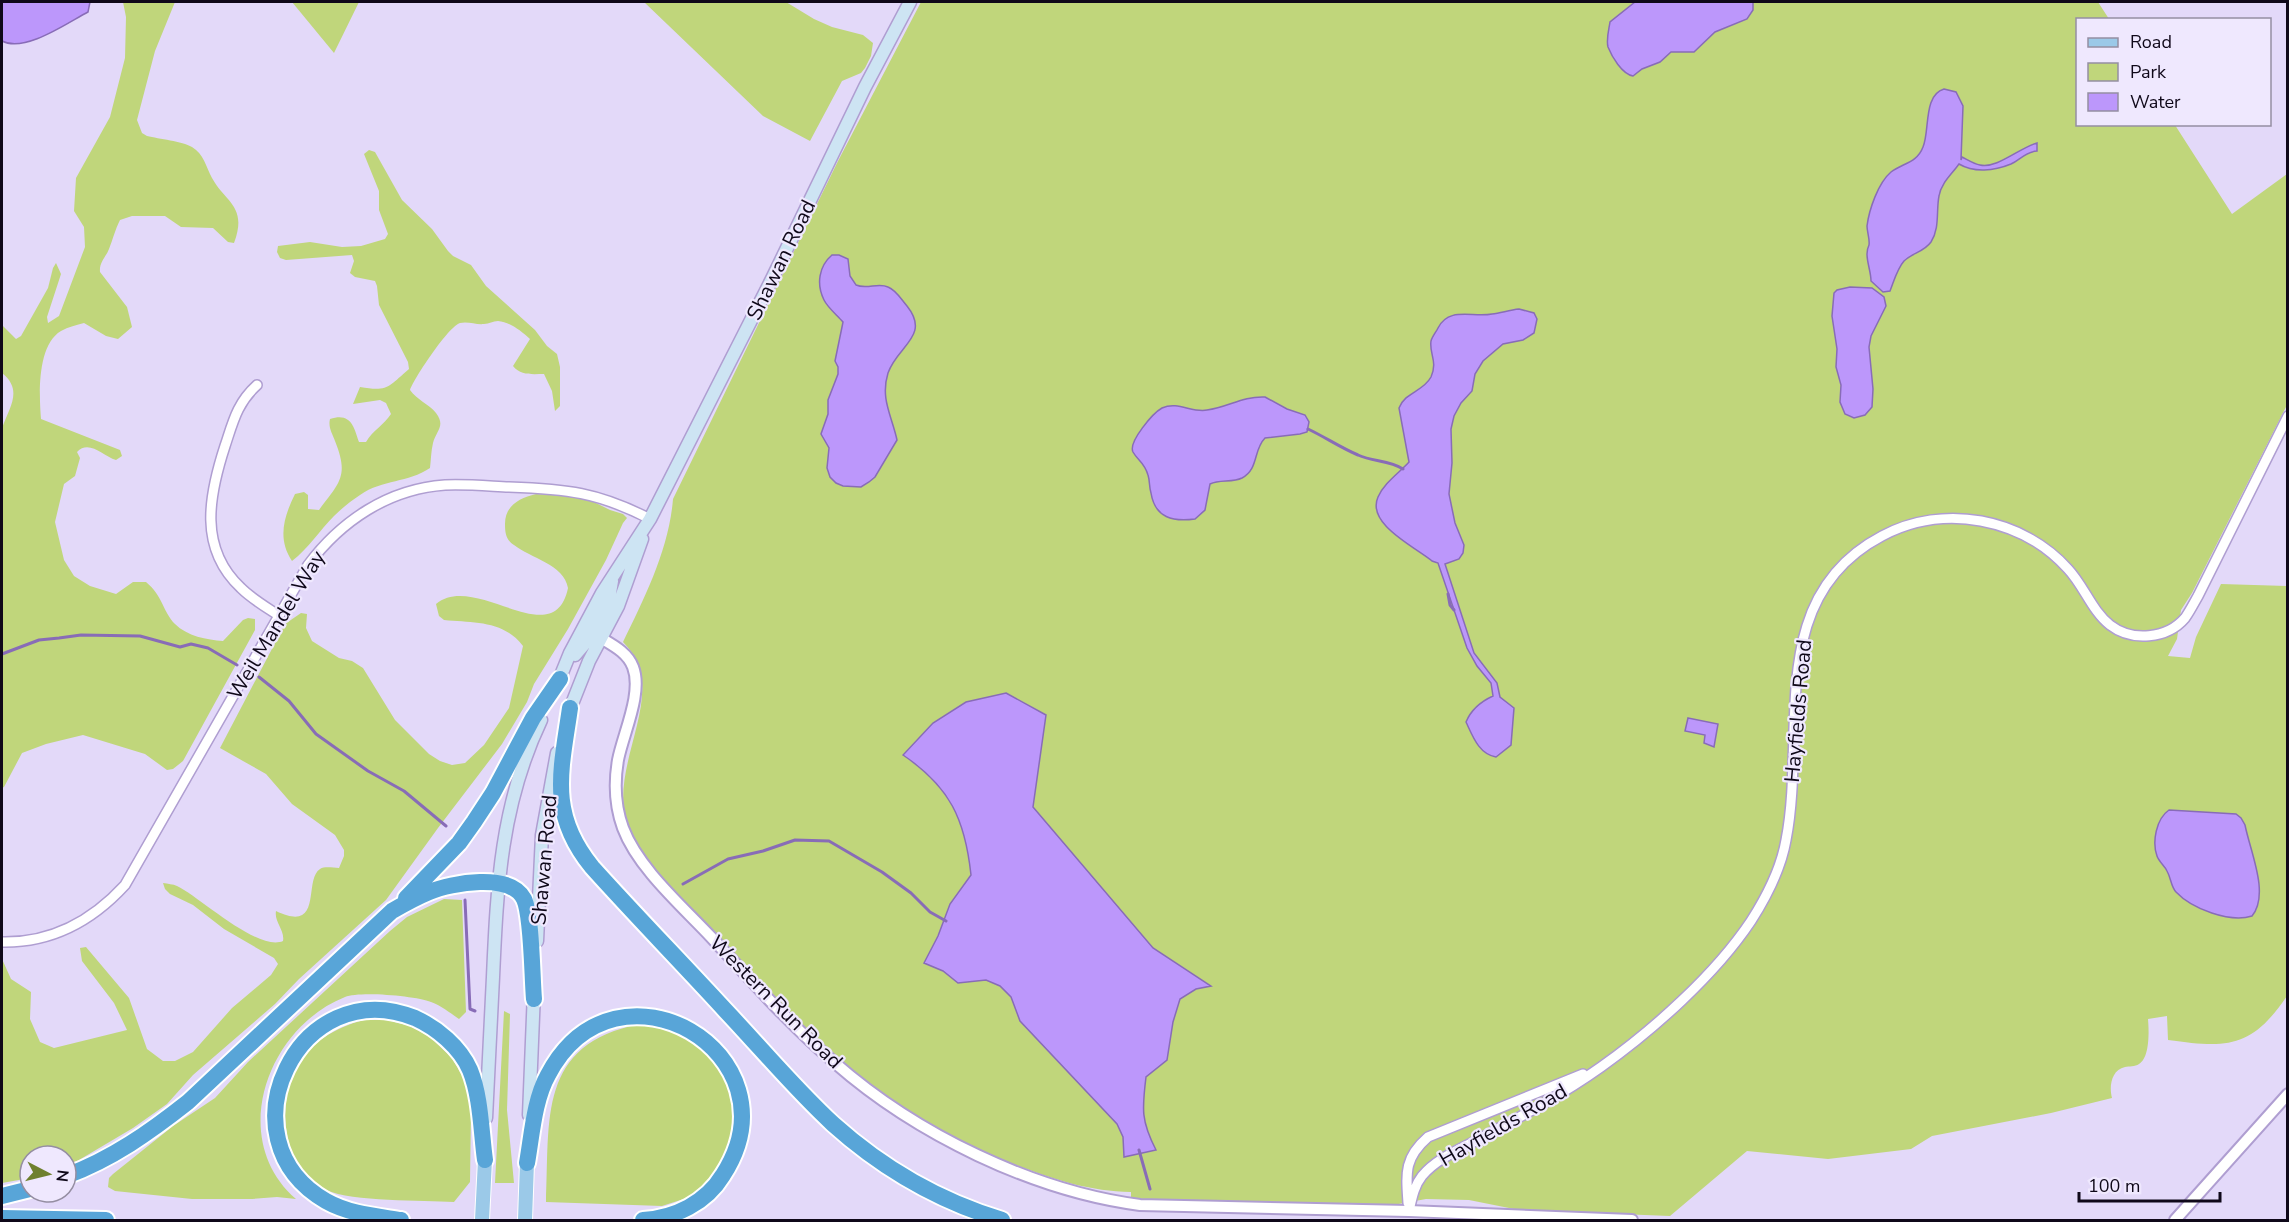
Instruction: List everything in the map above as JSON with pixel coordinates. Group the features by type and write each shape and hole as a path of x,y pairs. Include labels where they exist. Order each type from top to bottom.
{"highway":[{"path":"78,1170 125,1148 155,1129 188,1102 392,911 459,843 493,793 532,718 560,679"},
{"path":"570,708 560,782 561,803 572,837 592,867 830,1122 913,1182 957,1204 1002,1221"},
{"path":"392,911 440,888 462,884 497,883 514,889 524,900 528,911 534,999"},
{"path":"401,1221 350,1212 326,1201 300,1180 284,1154 275,1115 278,1088 294,1053 315,1032 339,1018 355,1013 381,1010 409,1016 434,1028 454,1047 470,1069 478,1101 485,1160"},
{"path":"527,1163 540,1094 546,1078 567,1046 589,1029 617,1018 660,1018 683,1026 707,1042 721,1056 730,1071 740,1098 739,1140 735,1154 722,1179 701,1200 676,1214 643,1221"},
{"path":"2,1196 18,1191"},
{"path":"2,1218 106,1221"}],"main road":[{"name":"Shawan Road","path":"482,1221 497,883 503,838 520,769 570,653 612,576 650,519 772,279 865,87 910,2"},
{"name":"Shawan Road","path":"560,679 578,651 597,636 618,606 650,519"},
{"name":"Shawan Road","path":"525,1221 542,835 555,760 570,708 589,661 609,600 612,576"}],"street":[{"path":"257,386 244,397 237,412 215,476 210,502 211,526 220,557 228,573 240,587 279,615"},
{"name":"Hayfields Road","path":"1409,1211 1416,1186 1431,1167 1557,1096 1600,1068 1652,1027 1710,971 1749,924 1765,899 1776,874 1786,841 1801,642 1816,602 1827,583 1841,567 1861,549 1905,526 1929,520 1953,518 1977,520 2006,527 2030,538 2054,554 2071,572 2101,618 2113,628 2140,636 2166,631 2187,616 2288,417"},
{"name":"Weil Mandel Way","path":"2,942 33,940 74,926 95,914 125,885 308,565 333,534 362,513 395,496 415,490 454,485 569,491 613,501 650,519"},
{"name":"Western Run Road","path":"597,636 627,657 636,679 632,708 616,777 618,810 632,847 667,889 798,1029 864,1087 923,1126 973,1153 1043,1180 1106,1199 1140,1205 1179,1208 1409,1211 1632,1221"},
{"name":"Hayfields Road","path":"1409,1211 1407,1164 1412,1154 1428,1137 1600,1068"},
{"path":"2175,1221 2288,1094"}],"green space":[{"path":"123,2 175,2 155,51 137,120 142,133 147,136 182,143 199,153 217,186 237,213 238,231 234,243 228,242 213,228 181,227 165,216 132,216 120,220 100,272 127,307 132,327 118,339 106,336 84,323 61,331 47,347 41,371 40,397 41,419 120,450 122,456 116,460 86,447 77,452 80,458 75,476 64,484 55,522 64,560 74,576 90,586 116,594 133,582 146,582 152,587 175,624 185,632 204,638 223,641 243,620 248,618 255,619 255,630 183,761 173,769 167,770 145,754 83,735 46,744 22,753 2,788 2,428 13,399 13,392 8,379 2,373 2,325 16,339 21,336 48,288 56,263 61,274 47,317 48,323 59,316 85,247 84,227 74,211 76,178 110,117 125,58 126,17"},
{"path":"292,2 359,2 334,53"},
{"path":"644,2 786,2 832,27 863,35 873,43 871,56 861,73 842,81 810,141 763,116"},
{"path":"921,2 2098,2 2108,18 2076,18 2076,126 2176,126 2232,214 2287,174 2287,405 2192,593 2181,610 2177,639 2168,656 2190,658 2196,637 2221,584 2287,586 2287,996 2262,1026 2236,1041 2222,1044 2168,1040 2167,1016 2148,1019 2148,1043 2143,1061 2137,1065 2120,1069 2114,1075 2111,1084 2112,1098 2051,1113 1932,1136 1911,1149 1828,1159 1747,1151 1670,1216 1519,1210 1469,1200 1426,1199 1393,1205 1247,1202 1248,1205 1131,1200 1131,1192 1102,1190 1048,1177 1001,1159 940,1130 902,1108 866,1082 787,1011 654,869 634,841 628,828 623,803 625,779 641,706 642,683 637,662 623,642 661,554 671,518 673,499 838,161"},
{"path":"369,150 375,152 402,200 432,229 448,251 471,265 486,286 535,330 547,346 557,354 560,367 560,406 555,411 552,391 544,374 523,373 513,366 530,339 527,336 515,327 502,322 460,323 440,343 410,390 433,410 440,421 433,443 430,468 422,473 378,486 360,495 334,516 304,551 292,561 287,553 283,536 285,519 295,494 304,492 308,495 308,509 319,510 337,485 342,471 330,419 337,417 347,419 353,426 359,442 366,442 391,414 386,403 380,400 353,404 360,387 377,389 387,387 409,369 408,362 379,305 375,281 355,277 350,273 354,261 352,255 286,260 280,258 277,252 278,246 310,242 342,247 361,246 385,239 388,234 379,210 379,191 364,154"},
{"path":"536,494 574,496 592,501 623,514 627,518 568,629 534,684 527,702 502,744 386,900 299,979 275,1004 193,1075 167,1104 133,1128 78,1160 78,1144 18,1144 18,1180 2,1183 2,959 11,979 31,992 30,1019 40,1042 54,1048 127,1030 114,1003 82,961 80,948 86,947 129,998 147,1049 163,1061 175,1061 193,1052 232,1008 271,975 278,964 274,958 224,929 193,905 170,894 163,883 177,886 229,922 259,939 272,942 283,941 276,911 291,916 301,916 307,911 310,903 315,875 322,868 339,868 344,856 344,850 335,835 292,804 266,774 220,748 285,624 301,613 307,614 306,628 312,641 339,658 352,661 363,668 395,720 429,754 452,765 465,763 484,745 509,708 523,646 506,631 497,627 444,620 439,616 436,604 452,597 471,597 530,614 547,614 560,607 568,588 560,573 546,562 511,543 506,533 507,512 524,498"},
{"path":"444,899 462,900 466,1012 459,1019 439,1005 424,1000 388,995 352,995 318,1012 295,1033 277,1059 265,1087 261,1117 264,1146 275,1174 296,1199 277,1197 192,1199 115,1191 108,1187 109,1178 113,1174 173,1126 215,1098 248,1062 390,931 407,917"},
{"path":"504,1011 510,1014 507,1110 514,1183 495,1183"},
{"path":"364,1020 387,1020 410,1026 430,1037 452,1058 467,1084 471,1112 470,1182 454,1202 370,1199 338,1194 313,1182 295,1159 286,1130 285,1115 293,1070 308,1051 324,1037"},
{"path":"640,1024 663,1026 699,1042 731,1080 736,1107 732,1147 708,1185 690,1197 662,1206 546,1202 550,1114 556,1089 566,1067 582,1049 607,1034"}],"water":[{"path":"2,2 90,2 88,12 58,29 34,40 11,44 2,41"},
{"path":"1635,2 1753,2 1753,10 1747,19 1715,32 1694,52 1671,52 1660,62 1642,69 1633,76 1625,72 1618,64 1607,41 1610,22"},
{"path":"1944,89 1956,92 1963,106 1961,160 1962,157 1976,164 1987,165 2001,161 2037,143 2037,151 1998,168 1978,170 1959,164 1940,191 1934,237 1925,248 1904,261 1890,291 1883,292 1871,281 1867,253 1869,243 1867,226 1870,212 1878,190 1886,177 1913,160 1920,152 1925,140 1928,114 1933,98"},
{"path":"832,255 848,259 850,276 856,285 864,287 880,285 894,290 913,316 915,325 910,341 892,364 886,382 886,399 897,440 875,477 861,487 843,486 830,477 827,468 829,448 821,434 828,414 828,400 838,374 835,361 843,322 830,309 820,288 820,276 824,264"},
{"path":"1850,287 1872,288 1884,297 1886,306 1871,336 1869,347 1873,389 1872,407 1865,415 1854,418 1845,414 1840,402 1841,385 1836,367 1837,349 1832,316 1834,293"},
{"path":"1519,309 1534,313 1537,319 1534,333 1523,340 1503,344 1483,361 1475,374 1472,391 1461,403 1454,416 1451,429 1452,463 1449,494 1455,523 1464,545 1459,559 1445,564 1474,653 1497,683 1500,697 1514,708 1511,745 1496,757 1481,749 1466,722 1477,706 1493,696 1491,683 1477,666 1467,648 1438,563 1394,534 1379,516 1376,507 1378,497 1384,487 1409,462 1399,408 1405,399 1428,382 1431,377 1434,362 1431,341 1443,321 1455,315 1485,315"},
{"path":"1265,397 1287,409 1305,415 1309,422 1307,432 1265,438 1261,443 1254,465 1247,474 1242,478 1210,484 1205,510 1195,519 1172,519 1161,513 1153,501 1149,477 1132,447 1148,421 1162,408 1168,406 1207,410 1249,398"},
{"path":"1006,693 1046,715 1033,807 1153,948 1211,986 1196,989 1180,999 1173,1022 1167,1060 1146,1077 1145,1123 1156,1150 1124,1157 1123,1137 1117,1124 1020,1021 1011,997 1000,986 986,980 958,983 943,971 924,963 938,936 950,904 971,875 964,837 952,806 933,779 903,755 933,723 966,702"},
{"path":"1688,718 1718,724 1714,747 1704,743 1705,735 1685,731"},
{"path":"2169,810 2236,814 2241,818 2245,825 2259,884 2257,907 2252,916 2233,918 2212,913 2192,904 2174,890 2166,869 2157,856 2155,844 2158,825"}],"waterway":[{"path":"1308,429 1358,455 1403,469"},
{"path":"1448,594 1450,605 1454,610"},
{"path":"2,654 39,640 81,635 140,636 180,647 191,644 208,648 237,665"},
{"path":"259,677 289,701 316,734 368,771 404,791 446,826"},
{"path":"683,884 728,859 763,851 795,840 829,841 882,872 911,893 930,912 946,921"},
{"path":"465,900 470,1009 475,1011"},
{"path":"1139,1150 1150,1189"}]}
